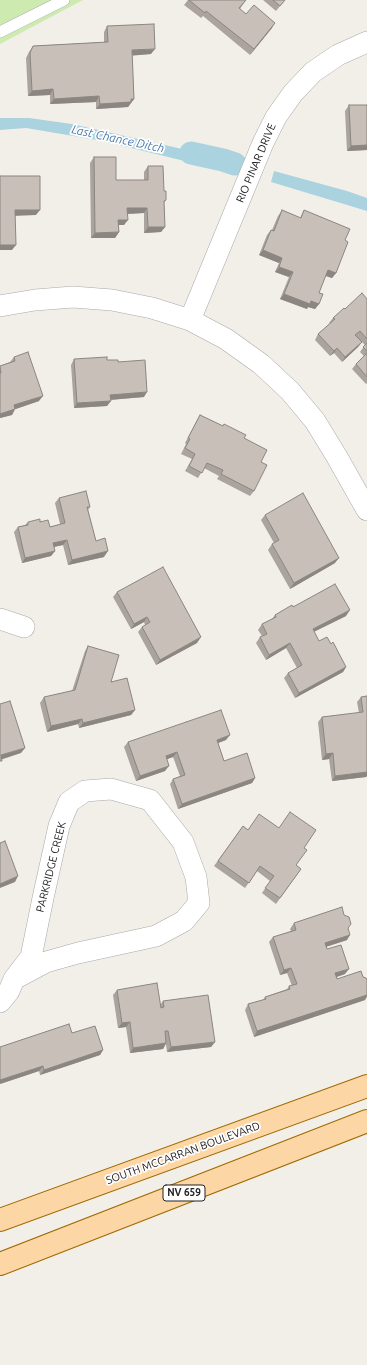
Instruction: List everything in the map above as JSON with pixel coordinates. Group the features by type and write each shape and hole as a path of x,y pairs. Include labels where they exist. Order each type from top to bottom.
{"main road":[{"name":"SOUTH MCCARRAN BOULEVARD","path":"0,1220 367,1086"},
{"name":"NV 659","path":"0,1264 367,1121"}],"street":[{"name":"RIO PINAR DRIVE","path":"190,320 263,143 276,117 293,93 313,72 338,55 367,42"},
{"path":"0,306 35,300 73,297 112,300 152,308 190,320 226,339 260,364 290,391 315,421 367,510"},
{"path":"0,619 24,627"},
{"name":"PARKRIDGE CREEK","path":"0,1002 10,991 14,979 31,957 59,826 69,802 85,791 111,789 150,800 183,842 196,877 199,903 184,921 156,936 78,953 46,962 14,979"}],"lane":[{"path":"0,32 64,0"}],"green space":[{"path":"0,0 83,0 0,44"}],"water":[{"path":"0,118 29,118 72,124 222,158 217,169 103,141 26,128 0,130"},
{"path":"274,171 367,198 367,211 271,182"}],"building":[{"path":"189,0 246,0 239,8 246,14 254,5 275,23 254,49 206,11 205,13"},
{"path":"273,0 285,0 280,6"},
{"path":"154,24 155,49 132,50 134,99 131,99 131,102 100,104 99,96 54,99 53,89 32,91 30,53 33,46 108,42 107,26"},
{"path":"349,105 367,105 367,145 351,146"},
{"path":"94,157 116,157 116,180 148,180 148,166 163,166 164,191 166,191 166,200 164,201 165,227 148,227 147,208 127,208 128,220 118,220 119,232 95,233"},
{"path":"0,176 40,176 40,210 15,210 16,245 0,245"},
{"path":"282,210 301,218 304,210 350,229 345,240 348,242 336,273 328,270 319,293 323,294 319,304 311,301 310,304 284,294 293,272 279,267 282,258 263,250 271,230 274,231"},
{"path":"362,293 367,299 367,339 360,331 355,335 362,342 345,357 337,348 334,351 318,334 335,319 333,318"},
{"path":"367,343 367,351 363,347"},
{"path":"28,352 43,396 14,405 15,409 0,414 0,366 15,361 14,357"},
{"path":"367,353 367,377 356,364"},
{"path":"107,357 107,360 118,360 118,362 145,360 147,392 110,395 111,401 77,403 74,359"},
{"path":"200,415 223,426 224,424 246,435 244,438 267,450 261,462 267,465 254,491 221,474 223,470 207,463 202,473 189,466 195,454 185,448 190,439 188,438"},
{"path":"86,491 90,507 87,507 96,541 105,538 108,551 72,560 67,540 53,543 55,551 25,558 18,527 28,525 28,522 40,519 40,522 48,520 50,527 65,523 59,498"},
{"path":"303,493 339,558 294,583 272,544 279,540 265,515"},
{"path":"163,567 201,637 160,660 142,627 150,622 147,617 134,624 117,592"},
{"path":"335,584 350,610 313,629 319,641 327,637 331,644 333,642 346,667 299,693 288,673 302,665 290,643 269,655 260,637 267,634 262,624 276,617 275,615 292,605 293,607"},
{"path":"88,646 119,655 111,682 127,678 135,710 83,723 82,719 51,726 44,697 75,690"},
{"path":"367,696 367,772 335,776 333,753 326,754 322,717 363,712 361,697"},
{"path":"10,701 25,748 1,755 2,761 0,761 0,704"},
{"path":"221,710 230,735 217,740 224,761 247,753 255,778 182,804 173,779 185,775 177,752 166,756 169,766 140,776 128,742"},
{"path":"290,812 316,830 304,848 307,850 296,865 301,869 280,898 265,888 274,876 260,866 249,883 218,861 243,826 248,830 259,814 279,828"},
{"path":"5,841 18,876 0,884 0,843"},
{"path":"342,907 344,915 349,917 351,924 348,928 350,935 325,943 327,949 341,945 349,969 335,973 337,979 361,971 363,977 367,980 367,995 257,1031 248,1004 266,999 265,997 290,989 289,986 297,984 291,968 284,970 273,937 296,930 294,923"},
{"path":"157,983 161,1008 164,1007 163,1001 208,995 215,1042 171,1047 168,1031 165,1031 166,1043 133,1048 130,1022 122,1023 117,990"},
{"path":"69,1024 72,1033 95,1026 103,1050 44,1070 43,1066 0,1080 0,1047"}],"waterway":[{"name":"Last Chance Ditch","path":"191,153 235,164"}]}
